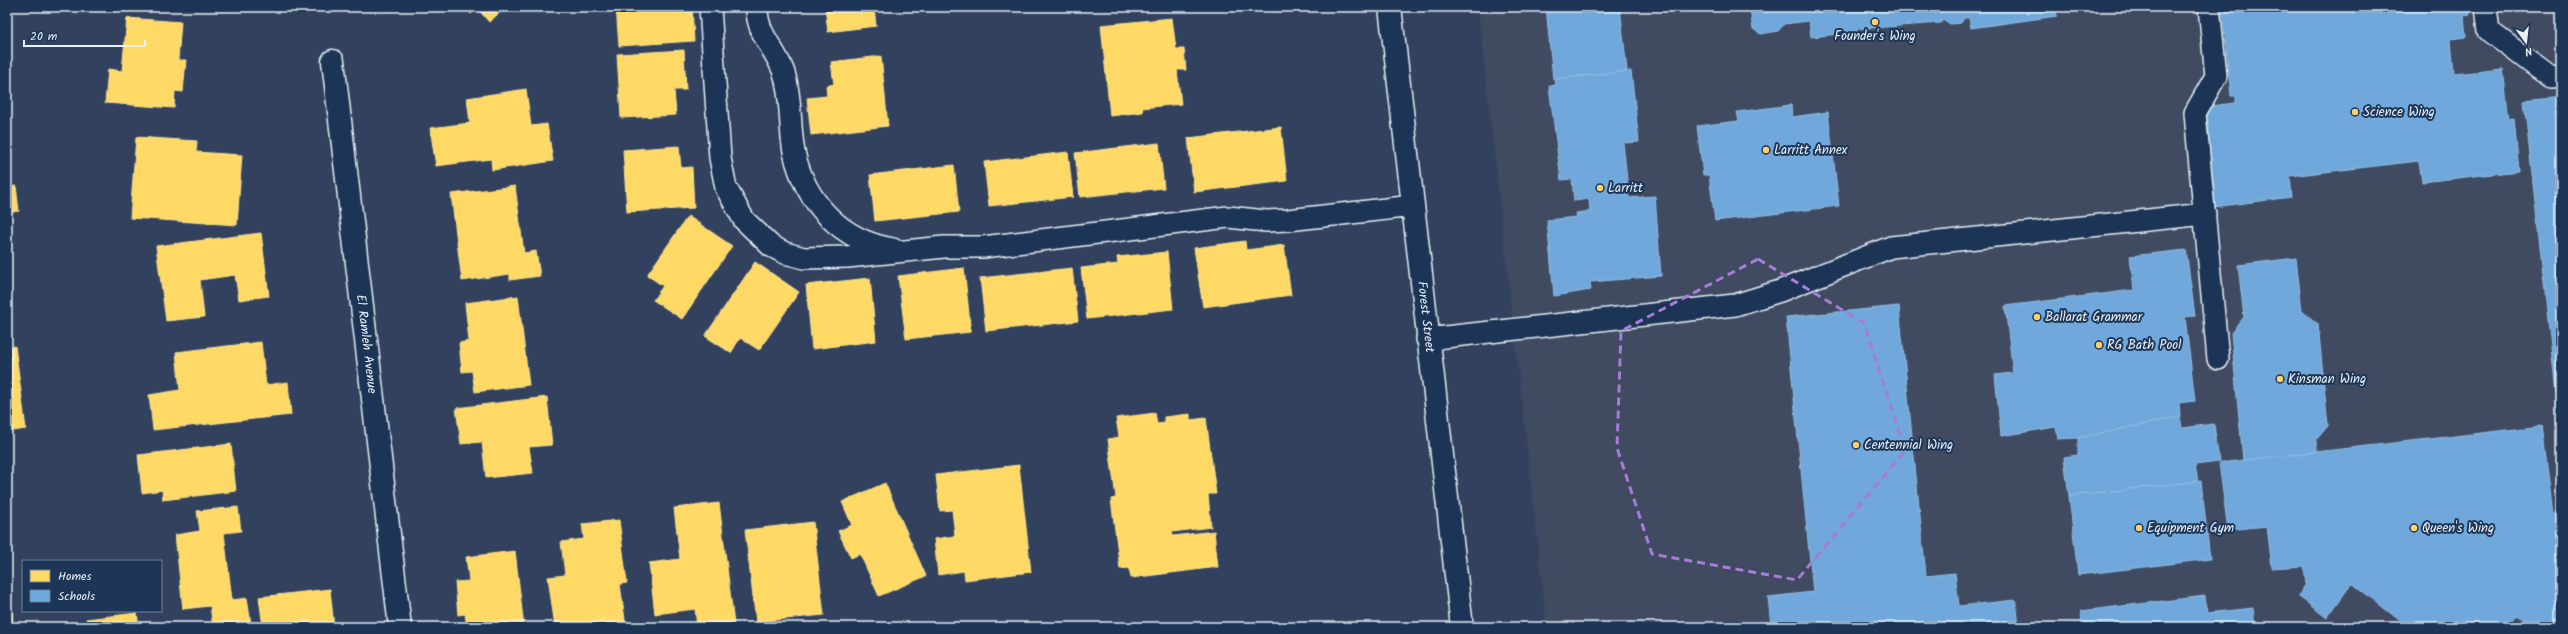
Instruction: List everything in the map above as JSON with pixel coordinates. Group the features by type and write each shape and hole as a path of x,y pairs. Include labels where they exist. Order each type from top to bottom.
{"street":[{"name":"Forest Street","path":"1390,7 1427,339 1462,627"},
{"name":"El Ramleh Avenue","path":"332,61 400,627"}],"lane":[{"path":"710,7 720,158 726,188 744,220 771,246 785,253 804,258 847,257 944,247 983,247 1228,217 1266,221 1288,220 1413,206"},
{"path":"757,7 760,28 784,73 794,152 803,182 818,207 851,235 883,247 906,251"},
{"path":"2209,7 2216,76 2195,113 2218,360"},
{"path":"2486,7 2489,31 2550,77 2561,76"},
{"path":"1427,339 1734,305 1780,291 1891,247 2205,214"}],"highlighted area":[{"path":"1758,259 1864,323 1905,451 1797,580 1652,554 1617,448 1621,331"}],"shaded area":[{"name":"Ballarat Grammar","path":"1478,7 2561,7 2561,627 1547,627"}],"building: Homes":[{"path":"465,7 506,7 489,22 477,8 471,14"},
{"path":"616,7 692,7 694,41 619,46"},
{"path":"825,7 874,7 876,26 828,32"},
{"path":"127,18 181,22 178,60 186,60 183,92 175,91 174,108 105,103 108,69 122,71"},
{"path":"1172,18 1176,49 1184,49 1186,70 1177,70 1181,104 1142,108 1143,112 1110,116 1101,25"},
{"path":"684,50 686,90 674,90 676,115 621,118 617,54"},
{"path":"881,56 888,126 811,135 807,98 827,96 826,86 834,84 831,62"},
{"path":"526,89 531,126 547,124 553,161 492,170 491,159 436,166 430,128 470,123 467,98"},
{"path":"1281,127 1287,181 1194,192 1188,138"},
{"path":"136,137 197,141 196,152 242,155 237,225 130,218"},
{"path":"1159,143 1164,188 1080,197 1075,153"},
{"path":"679,146 681,168 692,167 694,208 627,212 623,150"},
{"path":"1068,152 1073,197 989,206 984,162"},
{"path":"954,165 959,212 875,221 870,175"},
{"path":"16,186 19,211 7,213 7,187"},
{"path":"515,186 524,253 536,251 540,276 510,280 510,274 462,281 451,194"},
{"path":"688,216 732,246 682,319 653,300 663,286 647,275"},
{"path":"261,233 269,296 239,300 235,275 200,280 204,317 166,321 156,246"},
{"path":"1245,241 1246,250 1284,245 1291,295 1203,307 1194,248"},
{"path":"1167,252 1173,309 1087,319 1081,268 1118,264 1117,257"},
{"path":"755,262 799,292 759,350 740,338 731,353 705,336"},
{"path":"964,268 971,332 906,339 898,276"},
{"path":"1072,268 1078,321 986,331 980,278"},
{"path":"870,278 876,341 812,349 806,285"},
{"path":"518,296 529,385 475,392 472,371 462,372 459,343 469,341 465,303"},
{"path":"261,342 266,385 288,382 291,415 153,430 149,395 180,390 176,352"},
{"path":"15,346 26,429 7,432 7,348"},
{"path":"547,397 552,445 529,447 533,473 486,478 482,442 461,444 456,408"},
{"path":"1155,413 1157,424 1164,423 1164,417 1190,414 1190,420 1206,418 1216,494 1208,494 1211,527 1172,532 1173,536 1214,531 1218,567 1131,578 1129,568 1120,569 1111,499 1116,498 1108,439 1119,437 1116,418"},
{"path":"231,444 236,491 163,500 162,490 142,493 138,455"},
{"path":"1019,465 1031,572 965,580 964,571 938,575 934,539 955,536 952,510 940,511 936,475"},
{"path":"885,483 926,576 879,596 860,554 851,558 838,531 852,525 842,502"},
{"path":"719,503 734,624 697,627 695,609 655,614 649,563 680,559 674,508"},
{"path":"238,507 241,531 224,533 232,600 247,598 251,624 213,627 210,606 183,609 175,535 200,531 197,511"},
{"path":"619,520 627,583 620,584 626,627 555,627 548,577 565,575 561,542 584,539 582,524"},
{"path":"813,522 824,615 756,622 745,530"},
{"path":"515,551 524,627 467,627 465,614 458,615 455,582 469,581 466,557"},
{"path":"330,589 334,627 263,627 259,597"},
{"path":"7,609 12,609 13,627 7,627"},
{"path":"137,613 139,627 87,627 86,619"}],"building: Schools":[{"path":"1546,7 1620,7 1627,71 1553,79"},
{"name":"Founder's Wing","path":"1752,7 2054,7 2057,16 1971,28 1969,18 1964,18 1961,23 1950,24 1943,19 1941,23 1857,29 1857,32 1811,37 1809,21 1784,24 1778,31 1761,34 1753,29 1750,9"},
{"name":"Science Wing","path":"2222,7 2469,7 2470,15 2464,16 2466,37 2451,39 2454,74 2503,69 2509,119 2514,118 2519,171 2422,182 2419,161 2290,176 2292,197 2213,207 2202,107 2236,103 2236,96 2231,96"},
{"name":"Larritt","path":"1631,71 1639,142 1623,143 1629,198 1655,196 1661,276 1590,282 1591,290 1554,296 1547,220 1577,217 1576,213 1590,211 1589,199 1574,201 1572,179 1561,180 1549,86 1556,85 1555,79"},
{"path":"2561,97 2561,438 2524,101"},
{"name":"Larritt Annex","path":"1791,105 1792,117 1828,112 1839,206 1715,221 1709,175 1703,175 1697,126 1739,121 1737,112"},
{"name":"RG Bath Pool","path":"2186,250 2195,316 2185,317 2195,401 2179,403 2180,417 2078,438 2058,439 2056,427 2001,436 1995,375 2013,373 2005,306 2134,290 2130,256"},
{"name":"Kinsman Wing","path":"2296,258 2302,311 2318,324 2328,426 2316,440 2317,452 2243,460 2231,333 2244,317 2238,265"},
{"name":"Centennial Wing","path":"1899,306 1926,576 1955,573 1959,606 2016,600 2019,627 1758,627 1771,626 1768,597 1813,592 1786,317"},
{"path":"2180,417 2182,428 2214,424 2219,462 2195,465 2198,482 2069,496 2064,457 2078,455 2078,438"},
{"name":"Queen's Wing","path":"2542,426 2553,515 2561,506 2561,627 2531,627 2515,615 2505,627 2462,627 2455,621 2450,627 2408,627 2352,583 2327,618 2298,596 2306,584 2304,566 2272,568 2267,526 2228,530 2219,463"},
{"name":"Equipment Gym","path":"2201,481 2210,559 2078,575 2069,496"},
{"path":"2205,596 2207,613 2253,608 2255,627 2068,627 2082,625 2081,611"}],"place":[{"name":"Founder's Wing","path":"1875,22"},
{"name":"Science Wing","path":"2355,112"},
{"name":"Larritt Annex","path":"1766,150"},
{"name":"Larritt","path":"1600,188"},
{"name":"Ballarat Grammar","path":"2037,317"},
{"name":"RG Bath Pool","path":"2099,345"},
{"name":"Kinsman Wing","path":"2280,379"},
{"name":"Centennial Wing","path":"1856,445"},
{"name":"Equipment Gym","path":"2139,528"},
{"name":"Queen's Wing","path":"2414,528"}]}
